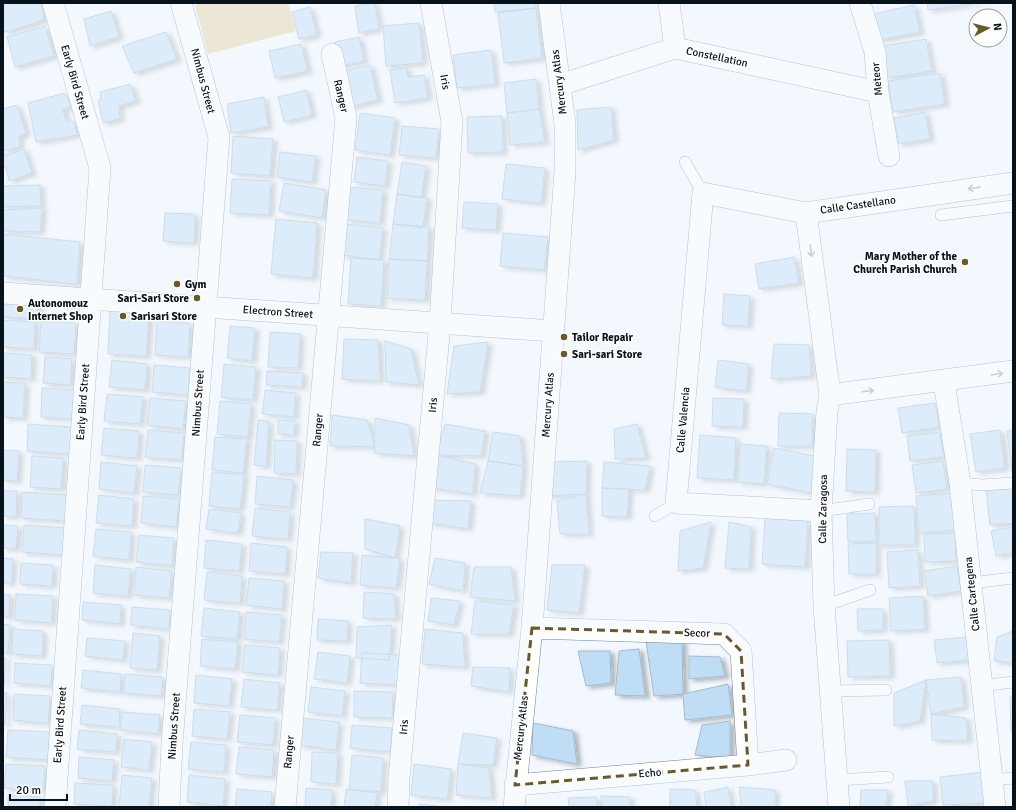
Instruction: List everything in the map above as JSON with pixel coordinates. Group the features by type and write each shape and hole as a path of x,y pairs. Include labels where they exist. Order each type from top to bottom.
{"street":[{"name":"Early Bird Street","path":"53,3 100,168 55,807"},
{"name":"Nimbus Street","path":"170,807 172,744 219,137 181,3"},
{"name":"Iris","path":"398,807 399,778 440,323 452,122 431,3"},
{"name":"Mercury Atlas","path":"514,807 515,784 532,628 565,172 565,124 549,3"},
{"path":"669,3 675,48"},
{"name":"Meteor","path":"860,3 875,52 878,92 889,156"},
{"name":"Constellation","path":"560,85 675,48 878,92"},
{"name":"Ranger","path":"285,807 346,118 332,54"},
{"name":"Calle Castellano","path":"703,193 806,213 1013,183"},
{"name":"Calle Valencia","path":"676,503 703,193"},
{"name":"Calle Zaragosa","path":"806,213 830,395 827,411 821,511 824,606 839,807"},
{"name":"Electron Street","path":"3,293 553,331"},
{"path":"830,395 944,382 1013,371"},
{"name":"Calle Cartegena","path":"944,382 960,483 995,807"},
{"path":"676,503 821,511"},
{"name":"Secor","path":"532,628 724,634 741,651 748,765"},
{"name":"Echo","path":"515,784 748,765 786,760"}],"lane":[{"path":"685,162 703,193"},
{"path":"941,215 1013,206"},
{"path":"960,483 982,485 1013,483"},
{"path":"654,516 676,503"},
{"path":"821,511 869,504"},
{"path":"971,583 1013,578"},
{"path":"824,606 870,590"},
{"path":"981,686 1013,682"},
{"path":"831,691 886,690"},
{"path":"837,780 888,777"},
{"path":"992,780 1013,778"}],"highlighted area":[{"path":"532,628 724,634 741,651 748,765 515,785"}],"shaded area":[{"path":"201,3 288,3 296,31 208,54 195,5"}],"building":[{"path":"3,3 41,3 44,20 5,32 3,29"},
{"path":"375,3 379,29 359,33 355,6"},
{"path":"494,3 536,3 536,8 495,12"},
{"path":"927,3 979,3 928,10"},
{"path":"914,5 920,32 879,40 873,14"},
{"path":"310,7 317,35 299,39 292,12"},
{"path":"536,8 542,58 504,63 498,13"},
{"path":"111,11 119,37 90,46 84,19"},
{"path":"419,23 423,63 386,66 383,26"},
{"path":"45,26 54,56 15,67 7,37"},
{"path":"166,32 177,59 134,73 122,46"},
{"path":"359,37 364,61 340,66 335,42"},
{"path":"926,39 932,71 887,78 882,46"},
{"path":"301,44 308,71 275,78 269,51"},
{"path":"491,50 495,84 457,88 453,55"},
{"path":"370,65 378,100 348,107 340,72"},
{"path":"407,68 408,77 424,75 428,98 395,103 390,70"},
{"path":"940,73 945,104 893,112 888,81"},
{"path":"536,79 539,109 507,113 504,83"},
{"path":"130,84 136,101 119,106 120,119 103,123 98,100 101,100 100,92"},
{"path":"306,90 312,115 284,122 278,97"},
{"path":"65,93 71,106 63,110 66,121 74,122 77,135 36,142 28,103"},
{"path":"264,97 268,127 231,133 227,104"},
{"path":"17,105 26,133 19,137 20,147 3,151 3,109"},
{"path":"611,107 614,140 578,150 577,110"},
{"path":"539,109 545,142 510,145 507,113"},
{"path":"925,112 930,139 899,144 894,118"},
{"path":"360,113 395,118 390,155 355,150"},
{"path":"502,116 503,152 468,153 467,117"},
{"path":"402,126 439,129 436,158 399,155"},
{"path":"233,136 273,139 270,176 231,173"},
{"path":"24,149 32,173 9,181 6,167 3,168 3,153 5,156"},
{"path":"280,152 316,156 312,182 277,177"},
{"path":"357,157 388,161 385,186 354,182"},
{"path":"402,162 426,166 421,198 397,194"},
{"path":"506,164 545,168 541,203 502,199"},
{"path":"232,179 271,181 269,215 230,213"},
{"path":"284,183 326,190 322,218 279,211"},
{"path":"40,185 41,206 3,207 3,186"},
{"path":"349,187 383,190 380,223 346,220"},
{"path":"397,194 427,198 423,228 393,224"},
{"path":"464,202 498,204 496,230 462,228"},
{"path":"42,208 40,232 3,231 3,210"},
{"path":"165,213 195,214 194,243 163,241"},
{"path":"276,219 317,223 313,278 271,274"},
{"path":"346,224 383,228 379,260 342,255"},
{"path":"393,224 429,227 427,261 389,259"},
{"path":"503,233 548,237 544,270 500,266"},
{"path":"3,234 80,242 77,284 3,276"},
{"path":"794,257 799,283 759,289 755,264"},
{"path":"351,258 384,260 381,306 348,304"},
{"path":"389,259 427,261 425,300 387,298"},
{"path":"724,294 750,296 748,326 722,325"},
{"name":"Autonomouz Internet Shop","path":"3,299 39,301 38,319 3,317"},
{"name":"Autonomouz Internet Shop","path":"3,300 38,301 37,319 3,317"},
{"path":"110,310 149,312 146,356 108,354"},
{"path":"3,320 35,322 34,349 3,347"},
{"path":"41,321 76,323 74,354 39,352"},
{"path":"157,321 190,323 188,357 155,355"},
{"path":"230,326 255,328 252,361 227,358"},
{"path":"270,332 300,334 298,368 268,367"},
{"path":"344,339 378,340 380,381 342,379"},
{"path":"385,341 411,349 419,385 386,382"},
{"path":"488,342 480,392 447,394 454,346"},
{"path":"774,344 809,345 811,376 771,379"},
{"path":"3,353 32,355 31,379 3,377"},
{"path":"45,357 72,359 70,385 43,383"},
{"path":"112,360 147,364 145,390 109,387"},
{"path":"718,360 749,364 746,391 715,387"},
{"path":"224,364 256,367 253,400 221,397"},
{"path":"154,365 190,368 188,395 152,392"},
{"path":"267,371 303,373 302,387 266,385"},
{"path":"3,382 25,383 23,418 3,417"},
{"path":"42,388 74,390 72,419 41,417"},
{"path":"265,390 296,393 294,417 262,414"},
{"path":"107,394 143,397 140,424 104,421"},
{"path":"150,398 186,401 183,429 147,425"},
{"path":"713,398 744,399 743,427 712,426"},
{"path":"220,401 251,404 248,437 217,434"},
{"path":"935,403 939,427 902,433 898,408"},
{"path":"779,413 813,414 812,446 778,446"},
{"path":"332,415 367,420 375,447 330,446"},
{"path":"375,418 409,425 414,456 374,453"},
{"path":"258,420 269,421 266,466 254,465"},
{"path":"278,420 295,421 294,435 278,434"},
{"path":"28,424 72,427 70,454 27,451"},
{"path":"445,424 485,431 481,456 436,455"},
{"path":"637,424 646,458 615,459 614,429"},
{"path":"104,428 139,431 137,458 101,455"},
{"path":"148,430 184,433 181,460 145,457"},
{"path":"1000,430 1005,468 976,472 970,434"},
{"path":"1013,430 1013,472 1012,472 1007,431"},
{"path":"493,432 520,436 523,466 488,461"},
{"path":"940,432 943,457 910,461 907,436"},
{"path":"700,435 736,438 734,480 697,478"},
{"path":"215,437 247,439 243,473 212,470"},
{"path":"275,440 297,441 296,474 274,473"},
{"path":"740,444 767,446 764,484 738,482"},
{"path":"774,448 819,457 812,493 767,484"},
{"path":"847,449 876,450 875,492 846,491"},
{"path":"3,450 19,451 17,481 3,480"},
{"path":"436,455 475,464 473,494 431,488"},
{"path":"32,456 63,458 61,489 30,487"},
{"path":"488,461 523,466 520,496 480,493"},
{"path":"587,461 586,494 548,496 553,462"},
{"path":"943,461 947,489 916,493 912,465"},
{"path":"101,462 137,466 134,493 99,489"},
{"path":"604,462 650,466 645,490 602,488"},
{"path":"145,465 181,468 178,495 143,492"},
{"path":"212,472 244,475 240,509 209,506"},
{"path":"257,476 293,480 290,507 255,504"},
{"path":"602,488 629,489 627,517 602,516"},
{"path":"1013,488 1013,523 990,525 986,490"},
{"path":"3,491 17,491 16,517 3,516"},
{"path":"22,492 68,495 66,521 21,518"},
{"path":"953,493 957,530 919,533 916,496"},
{"path":"586,494 589,534 560,534 557,501"},
{"path":"99,495 134,499 132,526 96,523"},
{"path":"143,496 179,499 176,527 141,523"},
{"path":"431,500 471,501 468,529 430,523"},
{"path":"914,506 915,545 879,545 879,507"},
{"path":"255,508 290,512 288,539 252,536"},
{"path":"209,509 241,513 238,533 206,529"},
{"path":"875,513 876,541 848,542 847,514"},
{"path":"765,518 808,521 805,567 762,564"},
{"path":"365,519 400,526 395,558 365,549"},
{"path":"711,522 703,568 678,571 680,531"},
{"path":"729,522 751,527 749,569 725,568"},
{"path":"3,525 18,526 16,549 3,548"},
{"path":"24,525 65,528 63,555 22,552"},
{"path":"1013,527 1013,553 996,556 991,531"},
{"path":"96,529 131,532 129,560 93,556"},
{"path":"955,533 956,561 925,562 924,534"},
{"path":"139,535 174,538 172,566 136,562"},
{"path":"206,540 242,544 239,571 204,568"},
{"path":"251,543 287,547 285,574 249,571"},
{"path":"876,543 876,574 849,574 848,544"},
{"path":"918,550 920,586 889,588 887,552"},
{"path":"321,552 353,553 351,583 318,578"},
{"path":"362,555 400,559 396,588 360,585"},
{"path":"3,558 13,559 11,583 3,583"},
{"path":"435,558 465,563 463,591 429,584"},
{"path":"21,563 53,565 52,586 20,584"},
{"path":"95,565 131,569 128,596 93,593"},
{"path":"552,565 585,565 579,613 547,610"},
{"path":"957,566 961,591 928,596 924,571"},
{"path":"136,567 172,571 169,598 134,595"},
{"path":"474,567 511,567 515,601 470,597"},
{"path":"207,572 242,576 240,603 204,600"},
{"path":"249,578 284,581 282,609 246,605"},
{"path":"364,592 394,594 396,619 363,618"},
{"path":"3,594 10,595 9,617 3,617"},
{"path":"16,594 53,596 51,623 15,620"},
{"path":"923,596 925,629 891,631 889,598"},
{"path":"431,598 460,601 454,625 428,621"},
{"path":"475,601 514,605 509,634 471,634"},
{"path":"83,602 121,605 120,624 82,620"},
{"path":"132,607 170,610 169,629 130,625"},
{"path":"204,608 240,612 237,639 201,636"},
{"path":"857,609 883,609 883,630 858,631"},
{"path":"246,612 282,615 279,642 244,639"},
{"path":"318,619 348,621 347,641 317,640"},
{"path":"3,624 10,625 8,653 3,653"},
{"path":"392,625 389,660 356,658 357,627"},
{"path":"13,629 43,631 42,656 12,654"},
{"path":"425,629 463,633 465,667 422,664"},
{"path":"1013,631 1013,663 994,661 997,637"},
{"path":"133,633 160,636 157,670 130,668"},
{"path":"967,637 969,660 937,663 934,640"},
{"path":"87,638 125,641 123,660 85,656"},
{"path":"202,639 238,642 235,669 200,666"},
{"path":"682,640 683,694 654,696 646,642"},
{"path":"889,640 890,676 848,677 847,641"},
{"path":"245,645 280,648 278,675 242,672"},
{"path":"639,649 645,696 615,695 619,651"},
{"path":"578,651 610,651 611,683 586,686"},
{"path":"318,652 350,656 347,683 314,679"},
{"path":"362,653 401,655 400,685 360,683"},
{"path":"689,656 720,657 725,676 689,679"},
{"path":"3,658 6,658 4,686 3,686"},
{"path":"15,663 52,665 51,686 14,683"},
{"path":"473,667 510,668 509,692 471,686"},
{"path":"83,670 121,674 120,692 81,688"},
{"path":"125,674 163,677 161,696 123,693"},
{"path":"196,675 232,679 229,706 194,703"},
{"path":"961,677 964,707 931,714 926,680"},
{"path":"244,679 280,683 277,710 241,707"},
{"path":"926,680 920,721 894,726 894,693"},
{"path":"728,684 732,715 685,720 683,694"},
{"path":"311,687 345,691 342,716 308,712"},
{"path":"354,691 393,692 392,718 354,717"},
{"path":"3,693 7,693 5,725 3,725"},
{"path":"14,694 50,696 48,723 13,720"},
{"path":"1010,697 1013,697 1013,730 1011,731"},
{"path":"82,705 120,709 119,727 80,724"},
{"path":"194,709 230,712 227,739 192,736"},
{"path":"122,712 160,715 158,734 120,730"},
{"path":"931,714 966,718 968,741 932,740"},
{"path":"240,715 275,718 273,745 237,742"},
{"path":"302,718 339,722 336,750 299,745"},
{"path":"730,721 730,758 695,755 702,725"},
{"path":"533,723 573,731 577,764 532,755"},
{"path":"352,725 392,728 390,752 350,748"},
{"path":"8,730 50,732 48,760 6,757"},
{"path":"79,730 117,734 116,752 77,749"},
{"path":"463,733 497,738 493,765 458,764"},
{"path":"124,739 152,742 149,770 121,767"},
{"path":"191,742 226,745 224,772 188,769"},
{"path":"239,747 274,750 272,777 236,774"},
{"path":"312,752 338,753 336,784 311,782"},
{"path":"352,755 383,758 381,792 349,789"},
{"path":"79,757 114,760 112,781 78,778"},
{"path":"6,764 45,766 43,791 4,788"},
{"path":"414,764 451,769 447,799 411,795"},
{"path":"458,764 489,768 492,798 456,795"},
{"path":"983,772 986,803 943,805 940,777"},
{"path":"122,775 152,778 149,807 119,807"},
{"path":"189,775 225,779 223,806 187,802"},
{"path":"905,781 933,781 933,801 908,806"},
{"path":"75,783 113,785 112,806 74,804"},
{"path":"728,787 731,807 706,807 704,792"},
{"path":"739,787 775,790 775,807 741,807"},
{"path":"306,788 332,790 331,807 305,807"},
{"path":"237,789 272,792 271,807 235,807"},
{"path":"346,789 377,793 375,807 344,807"},
{"path":"670,789 695,790 697,807 670,807"},
{"path":"861,790 888,790 886,807 860,807"},
{"path":"8,795 40,797 40,807 8,807"},
{"path":"601,796 630,797 630,807 602,807"},
{"path":"596,797 598,807 569,807 568,798"},
{"path":"420,804 445,807 419,807"}],"place":[{"name":"Mary Mother of the Church Parish Church","path":"965,262"},
{"name":"Gym","path":"177,284"},
{"name":"Sari-Sari Store","path":"197,298"},
{"name":"Autonomouz Internet Shop","path":"20,309"},
{"name":"Sarisari Store","path":"123,316"},
{"name":"Tailor Repair","path":"564,337"},
{"name":"Sari-sari Store","path":"564,354"}]}
